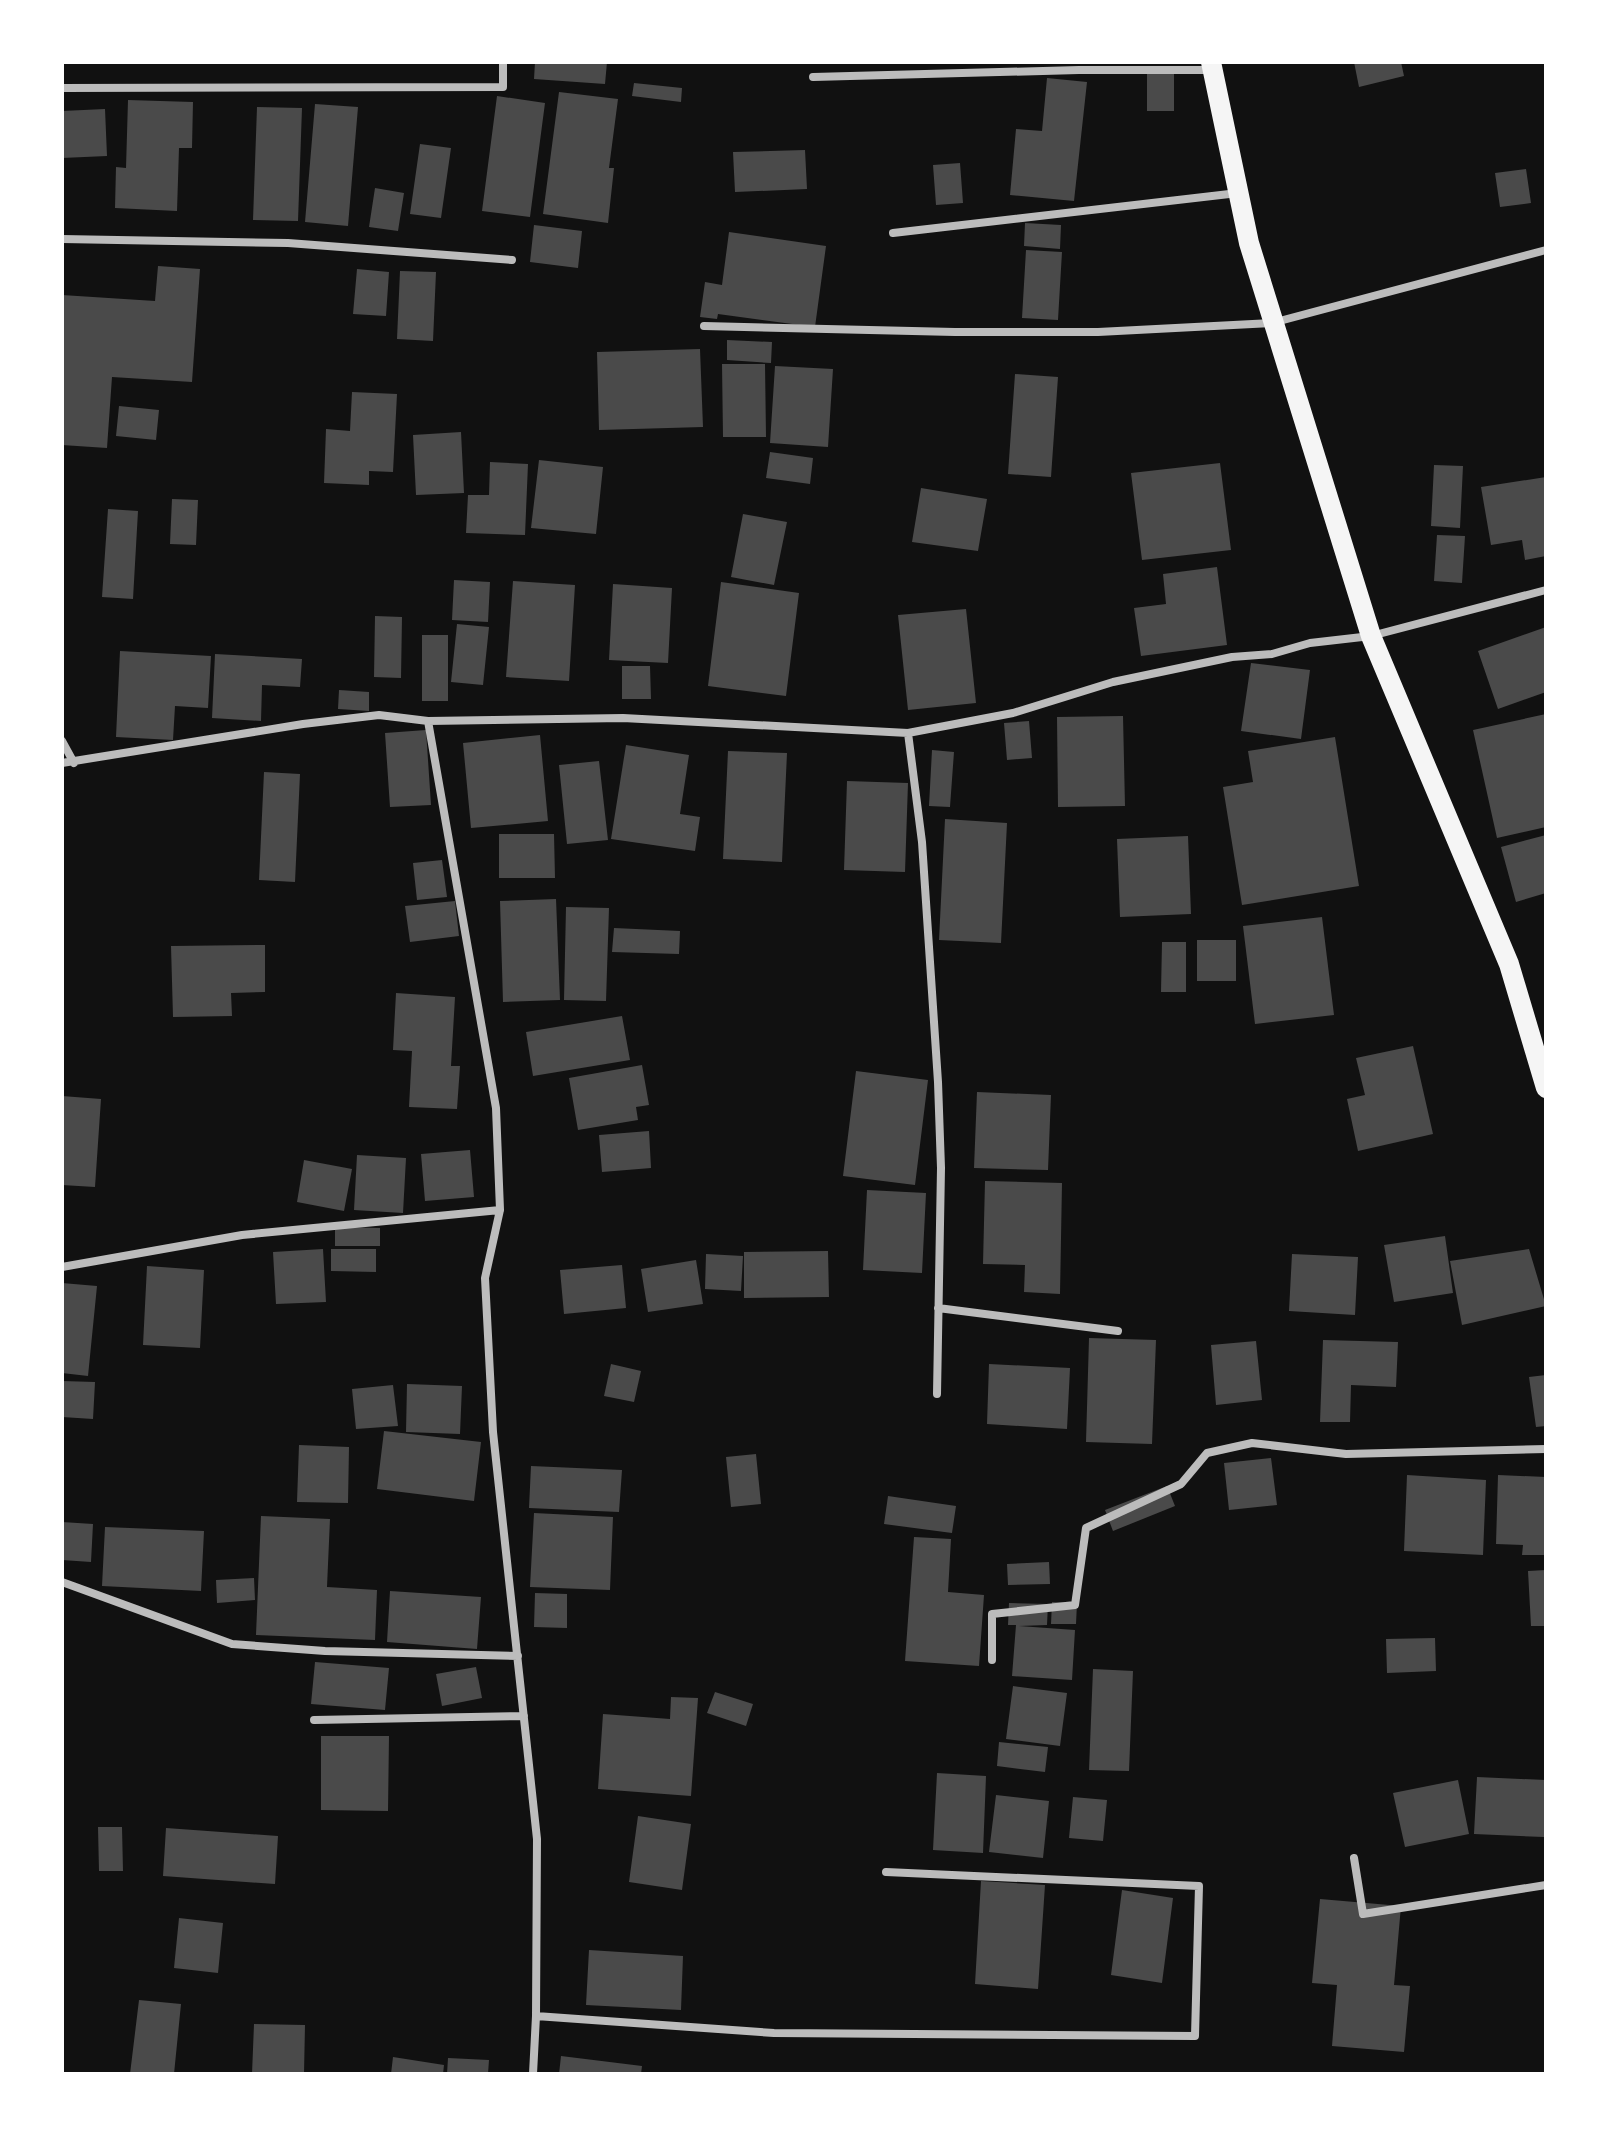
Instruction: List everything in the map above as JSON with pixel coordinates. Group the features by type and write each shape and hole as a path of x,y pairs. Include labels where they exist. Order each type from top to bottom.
{"main road":[{"path":"1212,66 1249,243 1371,636 1509,964 1546,1088"}],"street":[{"path":"62,88 503,87 503,62"},
{"path":"813,77 1212,66"},
{"path":"893,233 1239,192"},
{"path":"62,239 288,243 512,260"},
{"path":"704,326 1098,332 1272,323 1546,250"},
{"path":"62,763 379,715 428,721 623,718 908,733 1013,713 1113,682 1232,657 1272,654 1310,643 1371,636 1546,590"},
{"path":"428,721 496,1108 500,1210 485,1278 493,1432 537,1839 533,2074"},
{"path":"908,733 922,842 938,1082 941,1168 937,1394"},
{"path":"62,741 74,763"},
{"path":"62,1267 242,1235 500,1210"},
{"path":"938,1308 1118,1331"},
{"path":"992,1660 992,1614 1075,1605 1086,1528 1181,1484 1207,1453 1252,1443 1346,1454 1546,1449"},
{"path":"62,1582 232,1644 325,1651 518,1656"},
{"path":"314,1720 524,1716"},
{"path":"1354,1858 1363,1914 1546,1885"},
{"path":"536,2016 774,2033 1195,2036 1199,1886 886,1872"}],"building":[{"path":"535,62 607,62 605,84 534,79"},
{"path":"1354,62 1401,62 1404,76 1359,87"},
{"path":"1147,67 1174,67 1174,111 1147,111"},
{"path":"1047,78 1087,82 1074,201 1010,195 1016,129 1042,131"},
{"path":"634,83 682,88 681,102 632,96"},
{"path":"559,92 618,99 609,168 614,168 608,223 543,214"},
{"path":"497,96 545,103 530,217 482,211"},
{"path":"128,100 193,102 192,148 179,148 177,211 115,208 116,167 126,168"},
{"path":"315,104 358,107 348,226 305,222"},
{"path":"257,107 302,108 298,221 253,220"},
{"path":"105,109 107,156 62,158 62,111"},
{"path":"420,144 451,148 441,218 410,214"},
{"path":"805,150 807,189 735,192 733,152"},
{"path":"960,163 963,203 936,205 933,165"},
{"path":"1526,169 1531,203 1500,207 1495,173"},
{"path":"375,188 404,193 398,231 369,227"},
{"path":"1025,223 1061,225 1060,249 1024,246"},
{"path":"534,225 582,231 578,268 530,262"},
{"path":"729,232 826,246 815,327 718,314 717,319 700,317 705,282 722,285"},
{"path":"1026,250 1062,252 1058,320 1022,318"},
{"path":"158,266 200,269 192,382 112,377 107,448 62,445 62,295 155,301"},
{"path":"357,269 389,272 386,316 353,314"},
{"path":"400,271 436,272 433,341 397,339"},
{"path":"727,340 772,342 771,363 727,360"},
{"path":"700,349 703,427 599,430 597,352"},
{"path":"722,364 765,364 766,437 723,437"},
{"path":"775,366 833,369 828,447 770,443"},
{"path":"1015,374 1058,377 1051,477 1008,474"},
{"path":"352,392 397,394 393,472 369,471 369,485 324,483 326,429 350,431"},
{"path":"119,406 159,410 156,440 116,436"},
{"path":"461,432 464,493 416,495 413,435"},
{"path":"770,452 813,458 810,484 766,478"},
{"path":"539,460 603,467 596,534 531,528"},
{"path":"490,462 528,464 525,535 466,533 468,495 489,495"},
{"path":"1220,463 1231,550 1142,560 1131,473"},
{"path":"1434,465 1463,466 1460,528 1431,526"},
{"path":"1546,477 1546,556 1525,560 1522,540 1491,545 1481,487"},
{"path":"921,488 987,499 978,551 912,542"},
{"path":"172,499 198,500 196,545 170,544"},
{"path":"108,509 138,511 133,599 102,597"},
{"path":"743,514 787,522 774,585 731,577"},
{"path":"1437,535 1465,536 1462,583 1434,581"},
{"path":"1217,567 1227,645 1141,656 1134,608 1166,604 1163,574"},
{"path":"454,580 490,582 488,622 452,620"},
{"path":"513,581 575,585 569,681 506,677"},
{"path":"721,582 799,593 786,696 708,686"},
{"path":"613,584 672,588 668,663 609,660"},
{"path":"966,609 976,703 908,710 898,615"},
{"path":"375,616 402,617 401,678 374,677"},
{"path":"457,624 489,627 483,685 451,682"},
{"path":"1546,627 1546,692 1498,709 1478,651"},
{"path":"422,635 448,635 448,701 422,701"},
{"path":"120,651 211,656 208,708 175,706 173,740 116,737"},
{"path":"215,654 302,659 300,687 262,685 261,721 212,718"},
{"path":"1251,663 1310,670 1301,739 1241,731"},
{"path":"622,666 650,666 651,699 622,699"},
{"path":"339,690 369,692 369,711 338,709"},
{"path":"1546,714 1546,827 1497,838 1473,730"},
{"path":"1123,716 1125,806 1058,807 1057,717"},
{"path":"1029,721 1032,758 1007,760 1004,723"},
{"path":"426,730 431,805 390,807 385,733"},
{"path":"540,735 548,821 471,828 463,743"},
{"path":"1335,737 1359,886 1242,905 1223,787 1253,782 1248,751"},
{"path":"626,745 689,755 680,814 700,817 695,851 611,839"},
{"path":"932,750 954,752 950,807 929,806"},
{"path":"728,751 787,753 782,862 723,859"},
{"path":"599,761 608,840 567,844 559,765"},
{"path":"264,772 300,774 295,882 259,880"},
{"path":"847,781 908,783 905,872 844,870"},
{"path":"945,819 1007,823 1001,943 939,940"},
{"path":"499,834 554,834 555,878 499,878"},
{"path":"1546,835 1546,893 1516,902 1501,847"},
{"path":"1188,836 1191,914 1120,917 1117,839"},
{"path":"442,860 447,897 417,900 413,863"},
{"path":"556,899 560,1000 503,1002 500,901"},
{"path":"455,901 459,936 410,942 405,906"},
{"path":"566,907 609,908 606,1001 564,1000"},
{"path":"1322,917 1334,1015 1255,1024 1243,926"},
{"path":"614,928 680,931 679,954 612,952"},
{"path":"1197,940 1236,940 1236,981 1197,981"},
{"path":"1162,942 1186,942 1186,992 1161,992"},
{"path":"265,945 265,992 231,993 232,1016 173,1017 171,946"},
{"path":"396,993 455,997 451,1066 460,1066 457,1109 409,1107 412,1051 393,1050"},
{"path":"622,1016 630,1060 533,1076 526,1032"},
{"path":"1413,1046 1433,1134 1358,1151 1347,1099 1365,1095 1356,1058"},
{"path":"642,1065 649,1105 636,1107 638,1120 578,1130 569,1078"},
{"path":"856,1071 928,1080 915,1185 843,1176"},
{"path":"977,1092 1051,1095 1048,1170 974,1168"},
{"path":"62,1096 101,1099 95,1187 62,1185"},
{"path":"649,1131 651,1168 602,1172 599,1135"},
{"path":"470,1150 474,1197 425,1201 421,1154"},
{"path":"357,1155 406,1158 403,1213 354,1210"},
{"path":"304,1160 352,1169 344,1211 297,1202"},
{"path":"985,1181 1062,1183 1060,1294 1024,1292 1025,1265 983,1264"},
{"path":"867,1190 926,1193 922,1273 863,1270"},
{"path":"335,1227 380,1228 380,1246 335,1246"},
{"path":"1445,1236 1453,1293 1394,1302 1384,1245"},
{"path":"323,1249 326,1302 276,1304 273,1252"},
{"path":"331,1249 376,1249 376,1272 331,1271"},
{"path":"1529,1249 1546,1306 1462,1325 1450,1261"},
{"path":"828,1251 829,1297 744,1298 744,1252"},
{"path":"706,1254 743,1256 741,1291 705,1289"},
{"path":"1292,1254 1358,1257 1355,1315 1289,1311"},
{"path":"696,1260 703,1304 648,1312 641,1269"},
{"path":"622,1265 626,1308 564,1314 560,1270"},
{"path":"147,1266 204,1270 200,1348 143,1345"},
{"path":"62,1283 97,1286 88,1376 62,1373"},
{"path":"1089,1338 1156,1340 1152,1444 1086,1442"},
{"path":"1323,1340 1398,1342 1396,1387 1351,1385 1350,1422 1320,1422"},
{"path":"1256,1341 1262,1400 1216,1405 1211,1345"},
{"path":"611,1364 641,1371 634,1402 604,1396"},
{"path":"989,1364 1070,1368 1067,1429 987,1424"},
{"path":"1546,1375 1546,1426 1536,1427 1529,1377"},
{"path":"62,1381 95,1382 93,1419 62,1417"},
{"path":"407,1384 462,1386 460,1434 406,1432"},
{"path":"393,1385 398,1426 356,1429 352,1389"},
{"path":"384,1431 481,1442 474,1501 377,1489"},
{"path":"299,1445 349,1447 348,1503 297,1502"},
{"path":"756,1454 761,1504 731,1507 726,1457"},
{"path":"1271,1458 1277,1505 1229,1510 1224,1463"},
{"path":"531,1466 622,1470 619,1512 529,1508"},
{"path":"1407,1475 1486,1480 1483,1555 1404,1551"},
{"path":"1498,1475 1546,1477 1546,1555 1522,1555 1523,1545 1496,1544"},
{"path":"1167,1486 1175,1506 1113,1531 1105,1510"},
{"path":"888,1496 956,1506 952,1533 884,1524"},
{"path":"534,1513 613,1517 610,1590 530,1587"},
{"path":"261,1516 330,1519 327,1587 377,1590 375,1640 256,1635"},
{"path":"62,1522 93,1524 91,1562 62,1560"},
{"path":"105,1527 204,1531 201,1591 102,1586"},
{"path":"914,1537 951,1539 948,1592 984,1595 979,1666 905,1661"},
{"path":"1049,1562 1050,1584 1008,1585 1007,1564"},
{"path":"1546,1570 1546,1626 1531,1626 1528,1571"},
{"path":"254,1578 255,1600 217,1603 216,1580"},
{"path":"390,1591 481,1597 477,1649 387,1642"},
{"path":"535,1593 567,1594 567,1628 534,1627"},
{"path":"1052,1602 1077,1603 1076,1624 1051,1624"},
{"path":"1009,1603 1048,1604 1047,1625 1019,1626 1075,1630 1072,1680 1012,1676 1016,1625 1008,1625"},
{"path":"1435,1638 1436,1671 1387,1673 1386,1639"},
{"path":"315,1662 389,1668 385,1710 311,1704"},
{"path":"476,1667 482,1698 442,1706 436,1674"},
{"path":"1093,1669 1133,1671 1129,1771 1089,1770"},
{"path":"1013,1686 1067,1693 1060,1746 1006,1739"},
{"path":"715,1692 753,1704 746,1726 707,1713"},
{"path":"671,1697 698,1698 691,1796 598,1789 603,1714 670,1719"},
{"path":"321,1736 389,1736 388,1811 321,1810"},
{"path":"999,1742 1048,1747 1045,1772 997,1766"},
{"path":"937,1773 986,1776 983,1853 933,1850"},
{"path":"1477,1777 1546,1780 1544,1837 1474,1834"},
{"path":"1458,1780 1469,1834 1405,1847 1393,1793"},
{"path":"996,1795 1049,1801 1043,1858 989,1852"},
{"path":"1073,1797 1107,1800 1103,1841 1069,1838"},
{"path":"638,1816 691,1824 682,1890 629,1882"},
{"path":"98,1827 122,1827 123,1871 99,1871"},
{"path":"166,1828 278,1836 275,1884 163,1876"},
{"path":"981,1881 1045,1885 1038,1989 975,1984"},
{"path":"1122,1890 1173,1898 1162,1983 1111,1975"},
{"path":"1320,1899 1401,1906 1394,1985 1410,1986 1404,2052 1332,2046 1337,1985 1312,1983"},
{"path":"179,1918 223,1923 218,1973 174,1968"},
{"path":"589,1950 683,1956 681,2010 586,2005"},
{"path":"139,2000 181,2004 174,2074 130,2074"},
{"path":"254,2024 305,2025 304,2074 252,2074"},
{"path":"561,2056 642,2066 641,2074 559,2074"},
{"path":"393,2057 444,2065 443,2074 391,2074"},
{"path":"448,2058 489,2060 488,2074 447,2074"}]}
